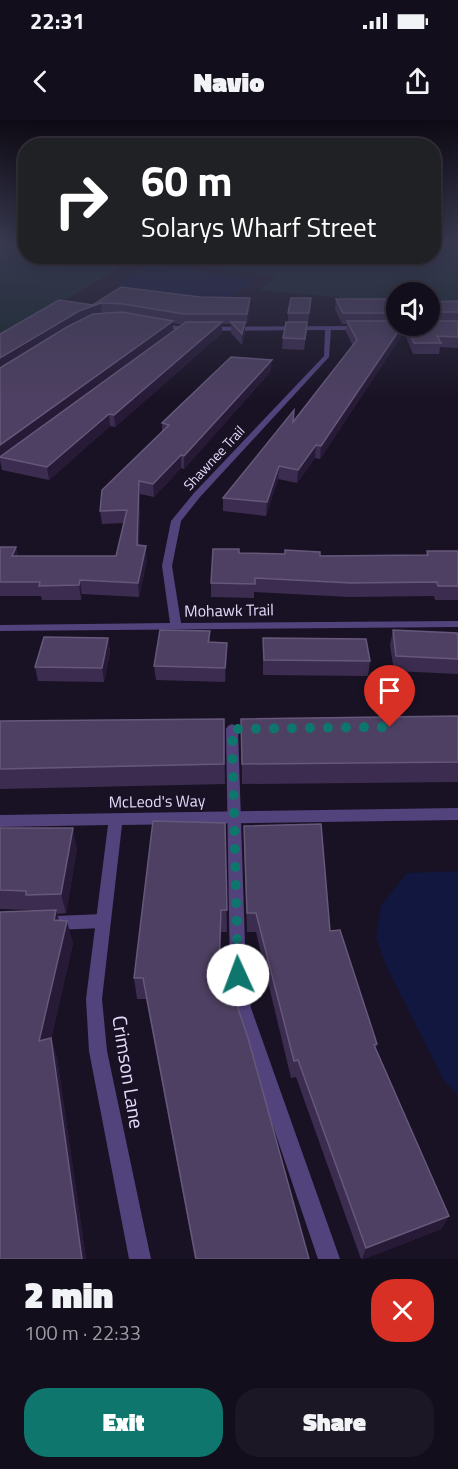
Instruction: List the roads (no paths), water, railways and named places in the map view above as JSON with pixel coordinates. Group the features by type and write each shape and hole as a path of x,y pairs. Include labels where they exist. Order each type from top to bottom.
{"street":[{"path":"154,324 184,329 364,328"},
{"name":"Shawnee Trail","path":"176,627 167,566 176,521 197,495 327,356 328,328"},
{"path":"175,336 184,329"},
{"name":"Mohawk Trail","path":"0,628 458,624"},
{"path":"232,729 238,975 242,1008 329,1259"},
{"name":"McLeod's Way","path":"0,821 458,814"},
{"name":"Crimson Lane","path":"116,819 94,999 98,1051 140,1259"},
{"path":"34,924 104,921"}]}
